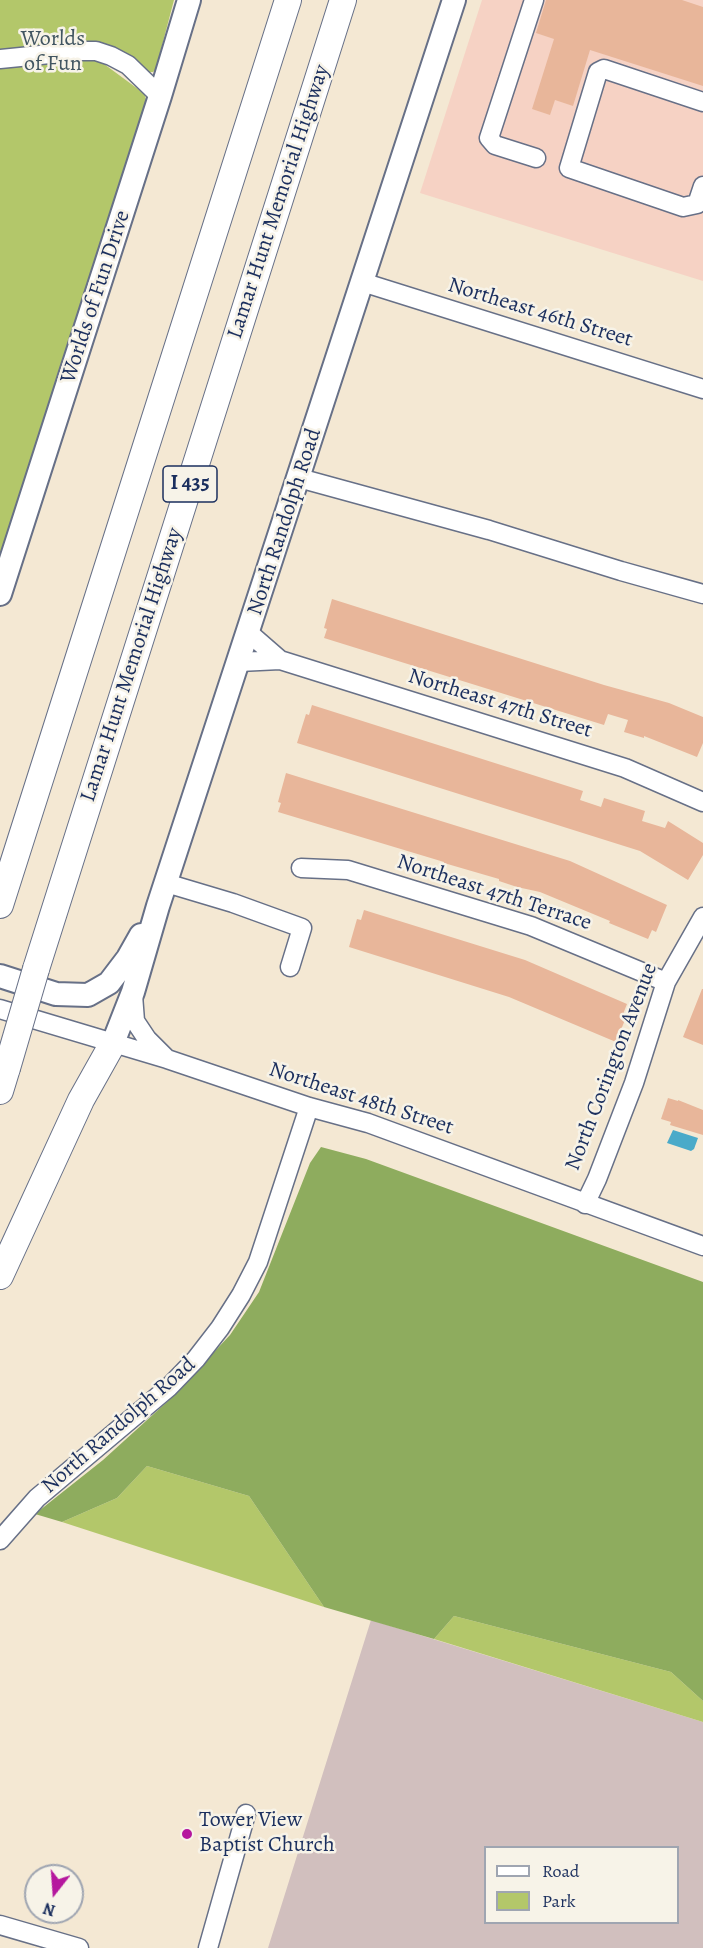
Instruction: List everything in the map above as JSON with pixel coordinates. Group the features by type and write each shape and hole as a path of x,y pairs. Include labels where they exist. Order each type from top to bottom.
{"highway":[{"name":"I 435","path":"0,905 288,0"},
{"name":"Lamar Hunt Memorial Highway","path":"4,1080 36,969 344,0"},
{"path":"0,1276 81,1100 112,1043"}],"main road":[{"name":"Worlds of Fun Drive","path":"0,594 189,0"},
{"name":"North Randolph Road","path":"112,1043 133,992 158,906 454,0"},
{"path":"0,976 56,994 88,994 109,983 128,957 158,906"}],"street":[{"path":"534,0 489,138 495,145 536,158"},
{"path":"0,59 96,51 128,65 160,96"},
{"path":"703,102 604,69 598,72 569,168 683,207 697,204 703,186"},
{"name":"Northeast 46th Street","path":"362,282 703,389"},
{"path":"299,478 489,530 703,594"},
{"name":"Northeast 47th Street","path":"249,633 280,660"},
{"name":"Northeast 47th Street","path":"239,662 280,660 625,768 703,801"},
{"name":"Northeast 47th Terrace","path":"301,868 348,870 531,926 666,982"},
{"path":"166,883 233,903 302,928 290,967"},
{"name":"North Corington Avenue","path":"585,1204 634,1083 666,982 703,917"},
{"path":"133,992 135,1021 147,1039 167,1059"},
{"name":"Northeast 48th Street","path":"0,1009 167,1059 309,1107 368,1123 703,1246"},
{"name":"North Randolph Road","path":"0,1540 37,1498 169,1387 196,1359 220,1328 241,1296 258,1262 309,1107"},
{"path":"208,1948 246,1814"},
{"path":"0,1925 79,1948"}],"shaded area":[{"path":"482,0 703,0 703,281 420,193"},
{"path":"371,1620 703,1722 703,1948 268,1948"}],"green space":[{"name":"Worlds of Fun","path":"0,0 174,0 159,57 159,67 153,72 147,72 126,54 110,46 104,64 145,95 147,106 144,108 0,554"},
{"path":"321,1147 366,1159 703,1282 703,1701 671,1672 454,1616 434,1639 324,1607 249,1496 147,1466 117,1498 62,1522 35,1514 103,1460 168,1401 230,1335 259,1292 310,1163"},
{"path":"147,1466 249,1496 324,1607 62,1522 117,1498"},
{"path":"454,1616 671,1672 703,1701 703,1722 434,1639"}],"water":[{"path":"673,1130 698,1138 694,1149 691,1151 667,1143"}],"building":[{"path":"546,0 682,0 703,7 703,86 590,50 573,106 555,100 550,115 532,109 554,39 536,33"},
{"path":"332,599 604,685 669,703 703,717 703,743 697,757 644,736 644,738 624,732 628,720 608,714 604,725 324,638 327,629 324,628"},
{"path":"312,705 583,791 580,800 601,807 604,798 645,811 642,821 665,828 668,821 703,843 703,855 688,880 640,851 297,743 306,714 309,715"},
{"path":"286,773 570,861 667,905 656,932 652,930 648,939 540,892 517,887 499,881 499,879 278,812 281,803 278,802"},
{"path":"364,910 525,960 627,1004 623,1014 627,1015 616,1042 509,997 349,947 357,919 361,920"},
{"path":"703,989 703,1045 683,1037"},
{"path":"668,1098 703,1110 703,1135 670,1125 671,1122 661,1119"}],"place":[{"name":"Tower View Baptist Church","path":"187,1834"}]}
